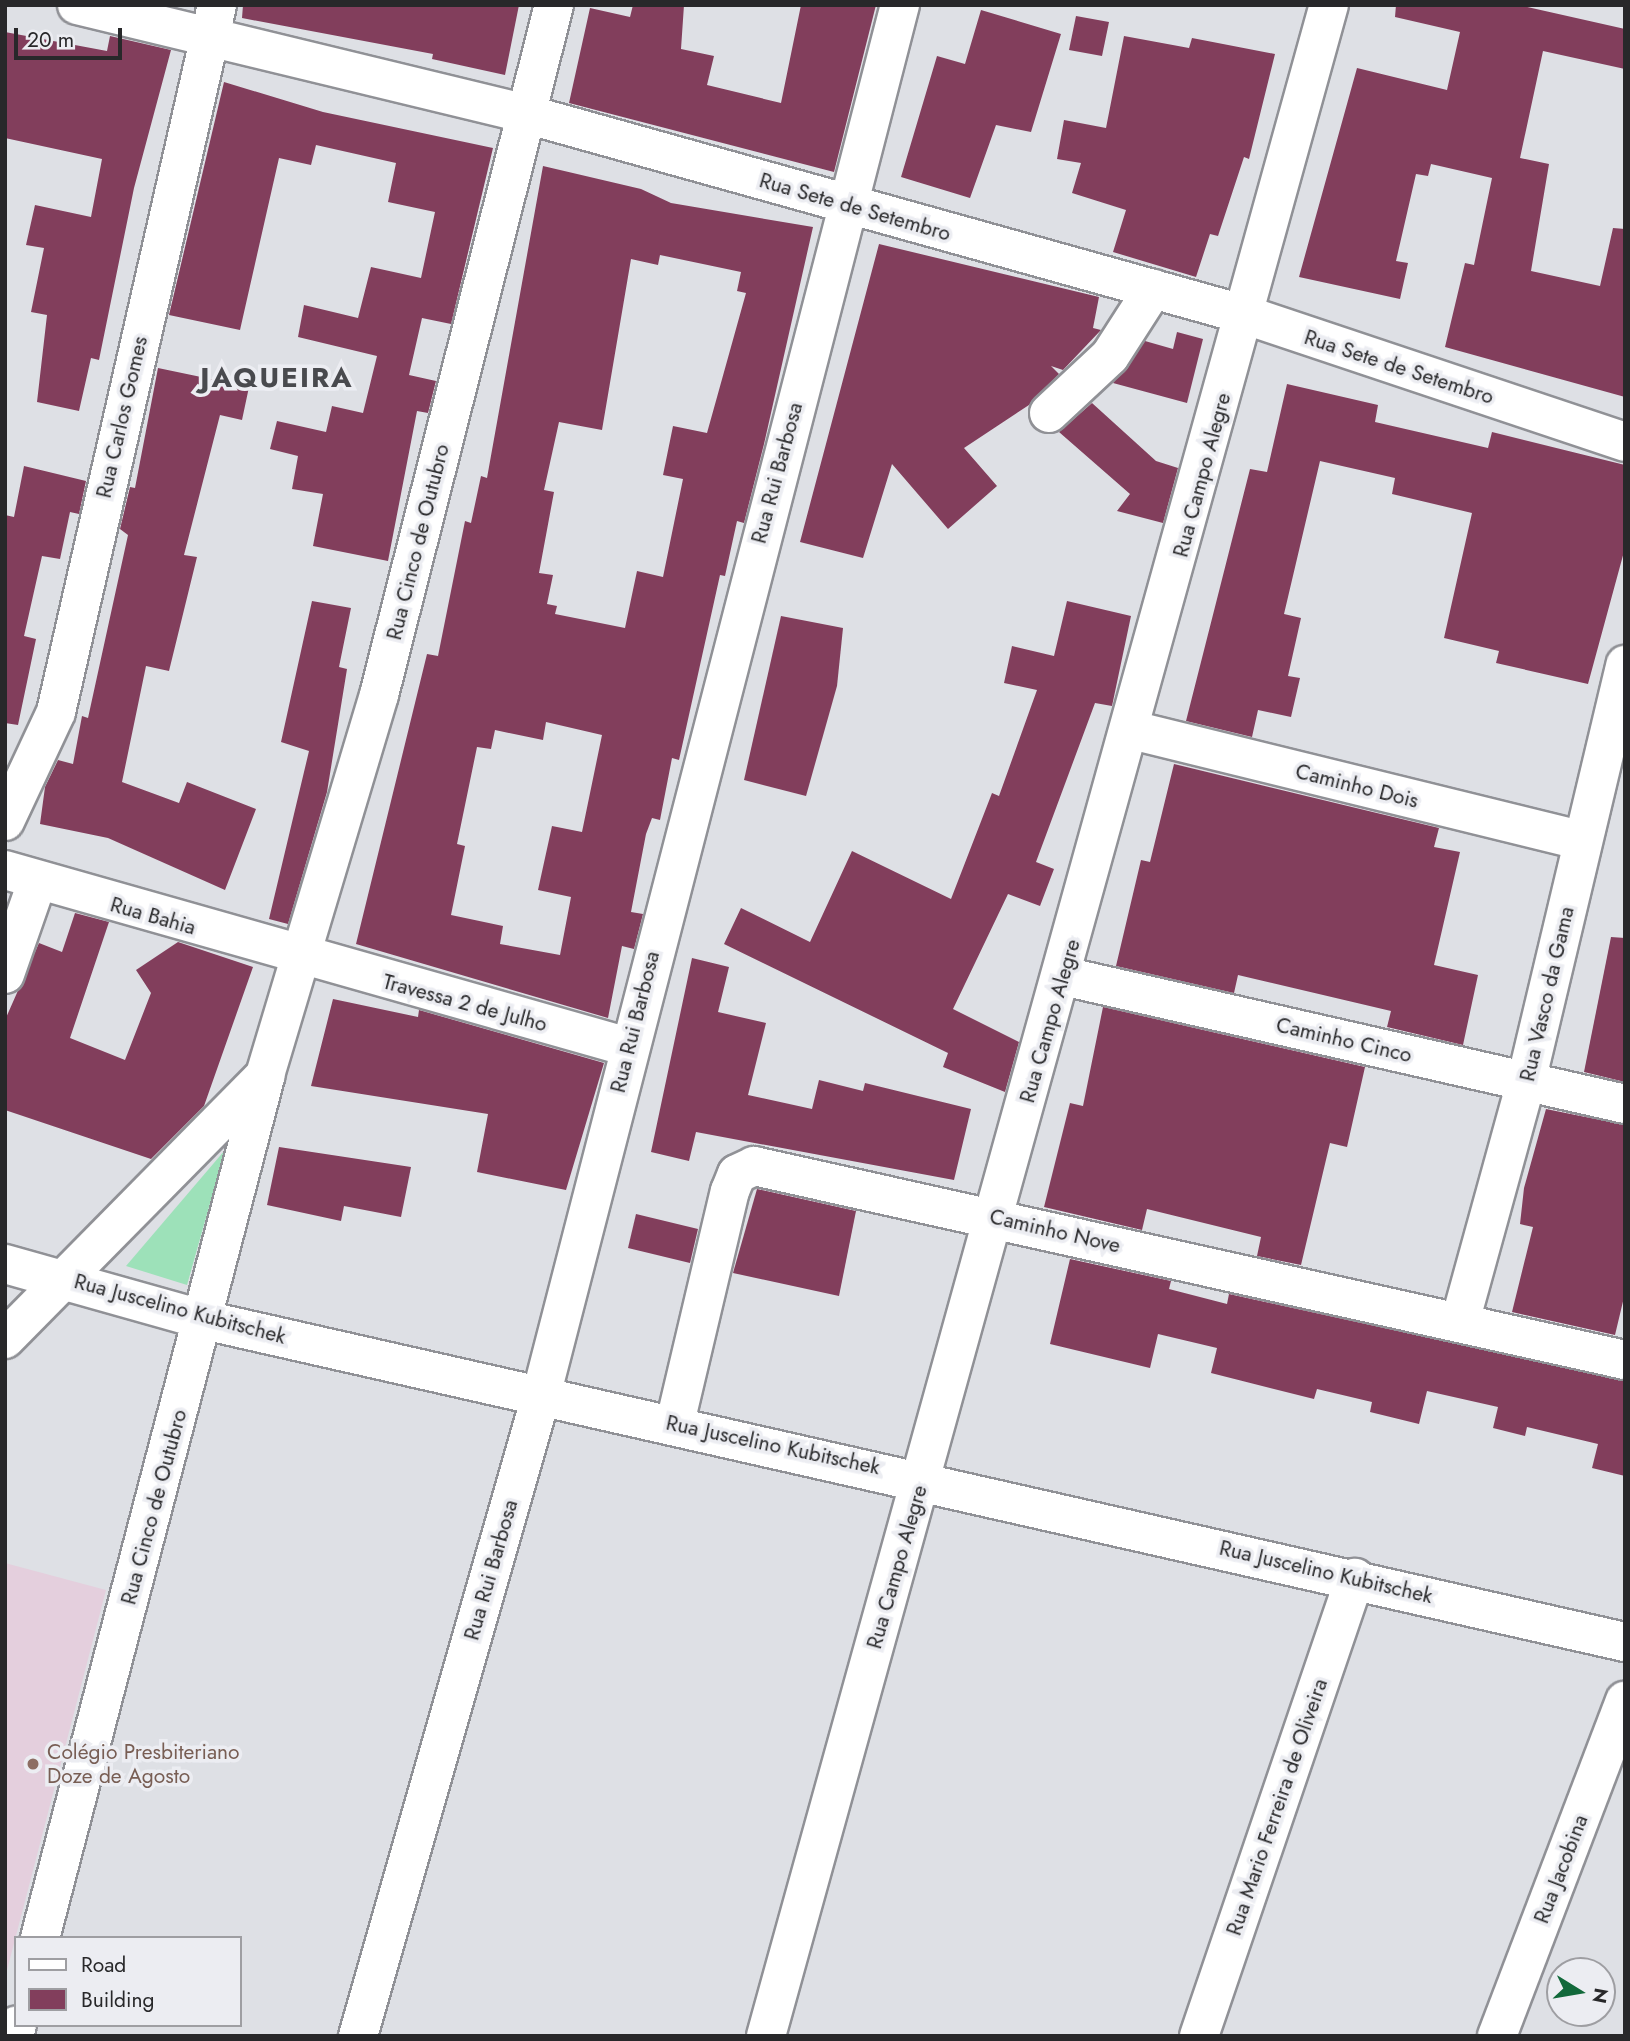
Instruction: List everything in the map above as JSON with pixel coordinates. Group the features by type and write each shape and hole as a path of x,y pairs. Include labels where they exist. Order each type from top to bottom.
{"street":[{"name":"Rua Sete de Setembro","path":"77,5 213,22 846,205 1246,315 1625,442"},
{"name":"Rua Cinco de Outubro","path":"41,1936 204,1320 265,1075 379,695 554,5"},
{"name":"Rua Rui Barbosa","path":"358,2036 541,1396 628,1047 900,5"},
{"name":"Rua Campo Alegre","path":"766,2036 1132,730 1329,5"},
{"name":"Rua Carlos Gomes","path":"5,821 56,712 213,22"},
{"path":"1049,413 1110,356 1153,289"},
{"name":"Rua Vasco da Gama","path":"1460,1322 1526,1082 1625,665"},
{"name":"Caminho Dois","path":"1132,730 1583,841"},
{"name":"Rua Bahia","path":"21,876 302,958"},
{"path":"5,974 21,876"},
{"name":"Travessa 2 de Julho","path":"302,958 628,1047"},
{"name":"Caminho Cinco","path":"1063,976 1625,1104"},
{"name":"Rua Cinco de Outubro","path":"5,1339 71,1278 265,1075"},
{"name":"Caminho Nove","path":"675,1423 737,1174 754,1166 785,1169 1625,1360"},
{"name":"Rua Juscelino Kubitschek","path":"5,1264 71,1278 204,1320 922,1478 1625,1642"},
{"name":"Rua Mario Ferreira de Oliveira","path":"1199,2036 1355,1578"},
{"name":"Rua Jacobina","path":"1497,2036 1625,1701"}],"shaded area":[{"name":"Colégio Presbiteriano Doze de Agosto","path":"5,1563 106,1590 5,1978"}],"green space":[{"path":"225,1150 187,1285 126,1266"}],"building":[{"path":"243,5 519,5 505,75 432,59 433,54 242,18"},
{"path":"633,5 684,5 681,49 714,56 707,85 781,103 801,5 876,5 834,172 569,103 590,8 630,17"},
{"path":"1396,5 1519,5 1625,29 1625,69 1543,51 1520,158 1549,164 1531,271 1600,286 1613,228 1625,229 1625,397 1445,347 1465,263 1474,265 1492,178 1431,164 1428,176 1416,174 1396,261 1408,263 1400,299 1299,277 1357,68 1447,90 1460,32 1395,17"},
{"path":"981,10 1061,34 1031,132 996,125 970,198 901,177 937,56 965,64"},
{"path":"1076,16 1109,22 1102,56 1069,50"},
{"path":"5,32 107,51 110,36 171,50 134,188 99,360 91,358 79,411 37,402 47,315 31,312 44,248 26,245 35,205 91,217 102,159 5,138"},
{"path":"1124,36 1189,48 1192,38 1275,54 1249,159 1244,157 1218,236 1210,234 1196,277 1113,252 1126,210 1072,193 1081,163 1057,159 1064,120 1106,128"},
{"path":"224,82 323,112 493,148 451,324 422,318 409,375 436,381 428,413 417,411 388,561 313,546 323,494 292,489 298,456 270,449 277,421 326,432 332,406 363,413 377,356 298,337 304,305 358,318 371,267 421,278 435,212 388,202 396,163 316,145 311,165 279,158 240,330 169,315"},
{"path":"543,166 641,189 671,203 813,227 764,444 744,523 737,521 725,576 720,575 679,760 672,758 660,820 652,818 646,834 631,912 643,914 634,949 622,946 608,1018 356,944 427,654 438,656 465,521 471,523 481,476 487,478","holes":["660,255 741,272 737,291 746,293 707,433 673,426 663,475 683,479 663,577 637,571 625,628 555,614 557,606 547,604 553,575 539,573 554,492 544,490 559,422 602,430 631,259 658,265","546,722 602,735 582,832 552,826 538,890 571,897 560,955 500,944 503,926 451,915 465,846 457,844 477,747 491,749 495,730 543,740"]},
{"path":"879,244 1099,297 1093,328 1101,330 1063,370 1051,366 1059,374 1029,405 964,448 997,486 948,529 892,464 863,558 800,542"},
{"path":"1177,332 1203,339 1187,403 1113,383 1145,341 1173,349"},
{"path":"158,368 249,387 242,420 220,415 184,555 197,557 169,671 146,666 122,782 179,803 187,782 256,809 225,890 108,838 40,824 45,787 58,760 73,764 82,716 88,718 128,535 120,529 130,487 135,488"},
{"path":"1287,384 1378,405 1375,422 1488,448 1492,432 1625,465 1625,548 1588,684 1496,663 1499,651 1444,638 1472,513 1392,494 1395,478 1320,461 1284,614 1301,618 1288,676 1300,678 1291,717 1258,710 1252,737 1186,721 1250,469 1267,472"},
{"path":"1092,403 1156,461 1178,468 1163,523 1117,511 1130,494 1059,432"},
{"path":"24,466 86,481 79,514 70,512 60,559 42,556 24,636 36,639 18,725 5,723 5,515 14,517"},
{"path":"312,601 351,608 339,667 347,669 327,792 288,924 269,919 309,751 281,742"},
{"path":"1067,601 1131,616 1112,706 1095,703 1036,862 1054,869 1040,906 1008,894 953,1009 1019,1042 1005,1092 943,1067 948,1053 724,944 741,908 810,942 852,851 951,899 992,793 999,796 1037,690 1004,683 1012,646 1054,656"},
{"path":"781,616 843,628 837,686 806,796 744,780"},
{"path":"1174,764 1439,828 1434,847 1460,852 1434,965 1478,975 1463,1045 1387,1027 1391,1011 1238,975 1234,993 1116,966 1141,860 1150,862"},
{"path":"75,913 109,922 70,1038 125,1060 151,993 136,970 178,942 253,967 204,1106 151,1159 5,1110 5,1020 39,943 62,952"},
{"path":"1611,937 1625,938 1625,1082 1584,1072"},
{"path":"692,958 729,967 718,1012 766,1023 748,1095 812,1109 819,1080 863,1091 865,1083 971,1109 954,1180 696,1132 689,1161 651,1152"},
{"path":"333,999 418,1017 419,1010 604,1063 566,1190 477,1172 488,1114 311,1086"},
{"path":"1103,1007 1365,1067 1347,1147 1330,1143 1301,1265 1257,1256 1261,1237 1147,1209 1142,1230 1044,1207 1070,1103 1083,1106"},
{"path":"1546,1109 1625,1125 1625,1293 1615,1335 1512,1312 1533,1227 1520,1224 1524,1188"},
{"path":"279,1147 411,1167 401,1217 344,1206 341,1221 267,1205"},
{"path":"757,1189 856,1211 839,1296 733,1273"},
{"path":"636,1214 698,1229 690,1263 628,1248"},
{"path":"1070,1259 1171,1281 1169,1289 1227,1304 1229,1294 1625,1381 1625,1476 1592,1468 1598,1444 1527,1427 1525,1436 1493,1428 1498,1407 1427,1391 1419,1424 1370,1412 1372,1402 1317,1389 1314,1399 1211,1373 1217,1348 1158,1334 1150,1368 1050,1344"}],"place":[{"name":"Colégio Presbiteriano Doze de Agosto","path":"33,1764"}],"district":[{"name":"JAQUEIRA","path":"277,378"}]}
